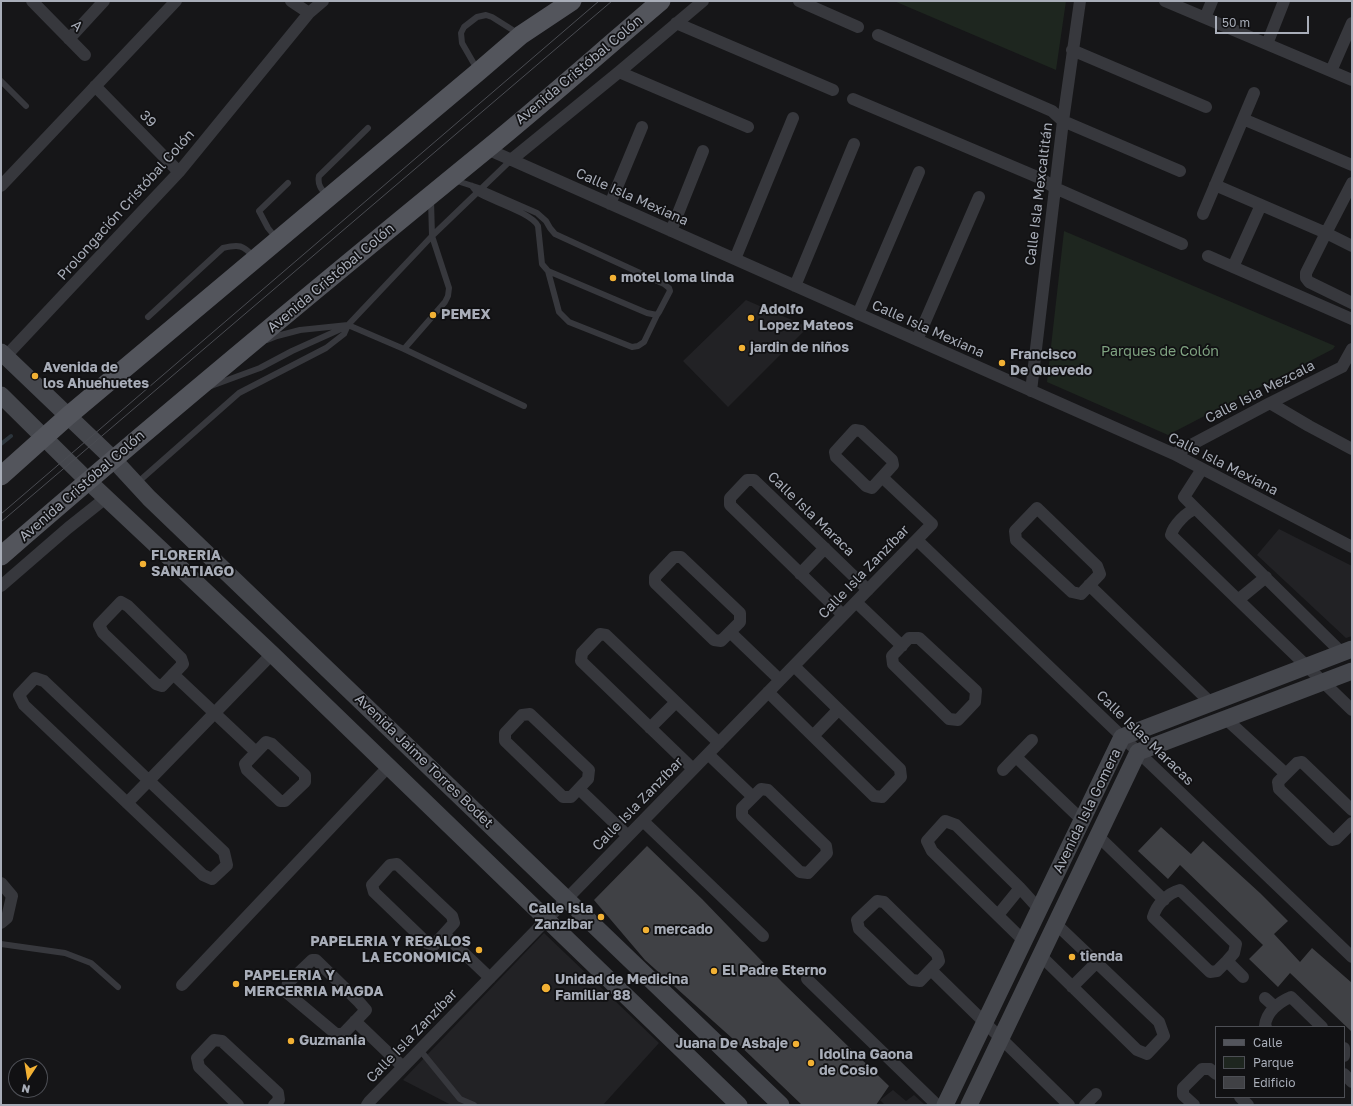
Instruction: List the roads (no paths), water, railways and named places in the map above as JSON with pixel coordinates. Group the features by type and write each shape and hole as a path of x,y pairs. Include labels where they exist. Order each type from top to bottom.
{"main road":[{"path":"1,476 68,416 521,35 572,1"},
{"name":"Avenida Cristóbal Colón","path":"1,556 112,459 243,352 450,178 487,149 660,1"}],"street":[{"name":"A","path":"32,1 85,55"},
{"path":"69,39 104,1"},
{"path":"1,186 176,1"},
{"path":"291,1 309,13"},
{"name":"Prolongación Cristóbal Colón","path":"3,354 179,172 309,13 323,1"},
{"path":"511,160 703,1"},
{"path":"799,1 858,27"},
{"name":"Calle Isla Mexcaltitán","path":"1031,391 1063,121 1080,1"},
{"path":"1166,1 1352,80"},
{"path":"1205,18 1212,1"},
{"path":"1267,44 1284,1"},
{"path":"676,23 833,90"},
{"path":"1331,72 1352,23"},
{"path":"878,35 1052,111 1063,121 1180,171"},
{"path":"1072,50 1206,107"},
{"path":"619,72 748,127"},
{"name":"39","path":"95,86 179,172"},
{"path":"1202,214 1254,93"},
{"path":"853,98 1042,179 1055,188 1182,244"},
{"path":"735,259 793,118"},
{"path":"1243,119 1352,165"},
{"path":"610,204 642,127"},
{"path":"795,286 854,144"},
{"name":"Calle Isla Mexiana","path":"487,149 1174,454 1352,547"},
{"path":"671,231 703,151"},
{"path":"858,314 919,172"},
{"path":"1352,183 1306,273 1306,278 1309,282 1352,303"},
{"path":"1215,185 1326,233 1352,246"},
{"path":"917,340 979,197"},
{"path":"1233,267 1261,205"},
{"path":"1208,256 1352,319"},
{"name":"Calle Isla Mezcala","path":"1174,454 1270,403 1347,370 1352,349"},
{"name":"Avenida Jaime Torres Bodet","path":"3,354 112,459 160,509 781,1105"},
{"name":"Avenida Jaime Torres Bodet","path":"1,395 44,438 389,766 739,1105"},
{"path":"1270,403 1352,449"},
{"path":"855,430 861,431 892,460 893,465 882,477 872,488 866,486 836,457 835,452 855,430"},
{"path":"1202,469 1184,497 1266,578 1347,651"},
{"name":"Calle Isla Zanzíbar","path":"370,1104 403,1067 932,524 882,477"},
{"name":"Calle Isla Maraca","path":"843,615 730,505 730,498 746,480 754,480 868,590"},
{"path":"1,586 68,528 107,497"},
{"path":"1037,508 1097,566 1100,574 1089,585 1081,594 1072,592 1016,540 1015,531 1037,508"},
{"path":"1196,509 1190,510 1172,529 1171,535 1352,710"},
{"name":"Calle Islas Maracas","path":"916,540 1352,957"},
{"path":"800,574 825,548"},
{"path":"674,556 681,557 740,613 740,622 730,632 721,641 714,640 655,583 655,577 674,556"},
{"path":"1238,600 1266,578"},
{"path":"1089,585 1212,703"},
{"path":"121,602 128,606 181,658 183,664 173,674 162,686 156,684 103,633 99,625 121,602"},
{"path":"856,602 902,646"},
{"path":"730,632 780,680"},
{"path":"693,769 581,661 582,653 600,634 606,635 719,743"},
{"path":"909,638 919,638 976,691 975,702 958,720 949,719 893,664 892,656 902,646 909,638"},
{"name":"Avenida Isla Gomera","path":"945,1105 1083,821 1122,737 1347,651"},
{"path":"127,803 272,654"},
{"path":"768,692 874,796 882,797 901,777 900,769 794,666"},
{"name":"Avenida Isla Gomera","path":"969,1105 1099,837 1138,752 1352,671"},
{"path":"173,674 256,752"},
{"path":"35,678 44,681 224,852 227,865 212,879 203,875 127,803 24,705 19,695 35,678"},
{"path":"650,728 676,702"},
{"path":"813,736 838,710"},
{"path":"530,714 589,770 588,779 579,789 571,797 563,797 505,741 505,734 522,715 530,714"},
{"path":"1226,719 1286,774"},
{"path":"1003,770 1032,740"},
{"path":"266,742 272,744 305,775 305,782 286,801 280,801 247,770 245,764 256,752 266,742"},
{"path":"708,754 753,797"},
{"path":"1016,757 1083,821"},
{"path":"1350,830 1332,840 1279,789 1278,782 1297,763 1302,762 1352,810"},
{"path":"182,985 389,766"},
{"path":"579,789 628,836"},
{"path":"761,789 768,790 826,846 827,853 808,873 800,872 742,816 742,808 753,797 761,789"},
{"path":"643,820 763,936"},
{"path":"1024,941 932,851 927,841 945,821 956,825 1020,888 1039,909"},
{"path":"1099,837 1164,900"},
{"path":"397,864 452,916 454,923 444,934 434,945 427,943 374,892 372,885 390,865 397,864"},
{"path":"1,883 12,896 7,918 1,924"},
{"path":"998,915 1020,888"},
{"path":"1180,890 1236,944 1234,953 1217,971 1210,972 1154,917 1155,910 1164,900 1171,892 1180,890"},
{"path":"877,901 884,902 937,954 940,961 931,970 920,981 912,980 859,929 857,920 877,901"},
{"path":"1041,956 1137,1050 1147,1054 1164,1036 1159,1022 1056,924"},
{"path":"444,934 490,978"},
{"path":"312,960 316,960 366,1010 356,1021 343,1034 336,1034 286,992 288,983 312,960"},
{"path":"1227,961 1243,976"},
{"path":"1072,987 1097,962"},
{"path":"931,970 1069,1105"},
{"path":"807,979 937,1105"},
{"path":"1265,1026 1266,1018 1282,1000 1291,997 1321,1026"},
{"path":"1265,998 1275,1008"},
{"path":"356,1021 403,1067"},
{"path":"238,1105 199,1067 197,1058 214,1040 222,1041 278,1093 279,1100 274,1105"},
{"path":"1194,1105 1183,1095 1183,1088 1202,1069 1210,1068 1215,1073"},
{"path":"1085,1105 1096,1094"}],"lane":[{"path":"478,72 462,43 461,33 464,27 477,17 486,15 492,17 521,35"},
{"path":"1,81 26,106"},
{"path":"329,198 321,189 318,182 319,176 368,128"},
{"path":"136,484 239,393 326,348 344,334 348,325 432,236 511,160"},
{"path":"450,178 472,186 479,191 535,222 538,226 542,264 548,271 559,312 569,322 632,347 638,346 644,342 656,315 660,312 669,293 669,288 664,284 555,234 546,221 537,214 479,191"},
{"path":"278,240 268,228 259,211 288,183"},
{"path":"404,349 445,302 448,296 449,288 432,236 431,194"},
{"path":"148,317 223,248 236,245 246,248 256,259"},
{"path":"548,271 647,313 656,315"},
{"path":"194,392 260,368 292,351 348,325"},
{"path":"243,352 277,336 300,330 348,325 404,349 524,406"},
{"path":"1,944 65,953 91,963 118,987"},
{"path":"420,1050 460,1099 474,1105"}],"waterway":[{"path":"1,444 11,436"}],"tram line":[{"path":"1,514 599,1"},
{"path":"1,522 612,1"}],"place":[{"name":"motel loma linda","path":"613,278"},
{"name":"PEMEX","path":"433,315"},
{"name":"Adolfo Lopez Mateos","path":"751,318"},
{"name":"jardin de niños","path":"742,348"},
{"name":"Francisco De Quevedo","path":"1002,363"},
{"name":"Avenida de los Ahuehuetes","path":"35,376"},
{"name":"FLORERIA SANATIAGO","path":"143,564"},
{"name":"Calle Isla Zanzibar","path":"601,917"},
{"name":"mercado","path":"646,930"},
{"name":"PAPELERIA Y REGALOS LA ECONOMICA","path":"479,950"},
{"name":"tienda","path":"1072,957"},
{"name":"El Padre Eterno","path":"714,971"},
{"name":"PAPELERIA Y MERCERRIA MAGDA","path":"236,984"},
{"name":"Unidad de Medicina Familiar 88","path":"546,988"},
{"name":"Guzmania","path":"291,1041"},
{"name":"Juana De Asbaje","path":"796,1044"},
{"name":"Idolina Gaona de Cosio","path":"811,1063"}],"park label":[{"name":"Parques de Colón","path":"1160,352"}]}
